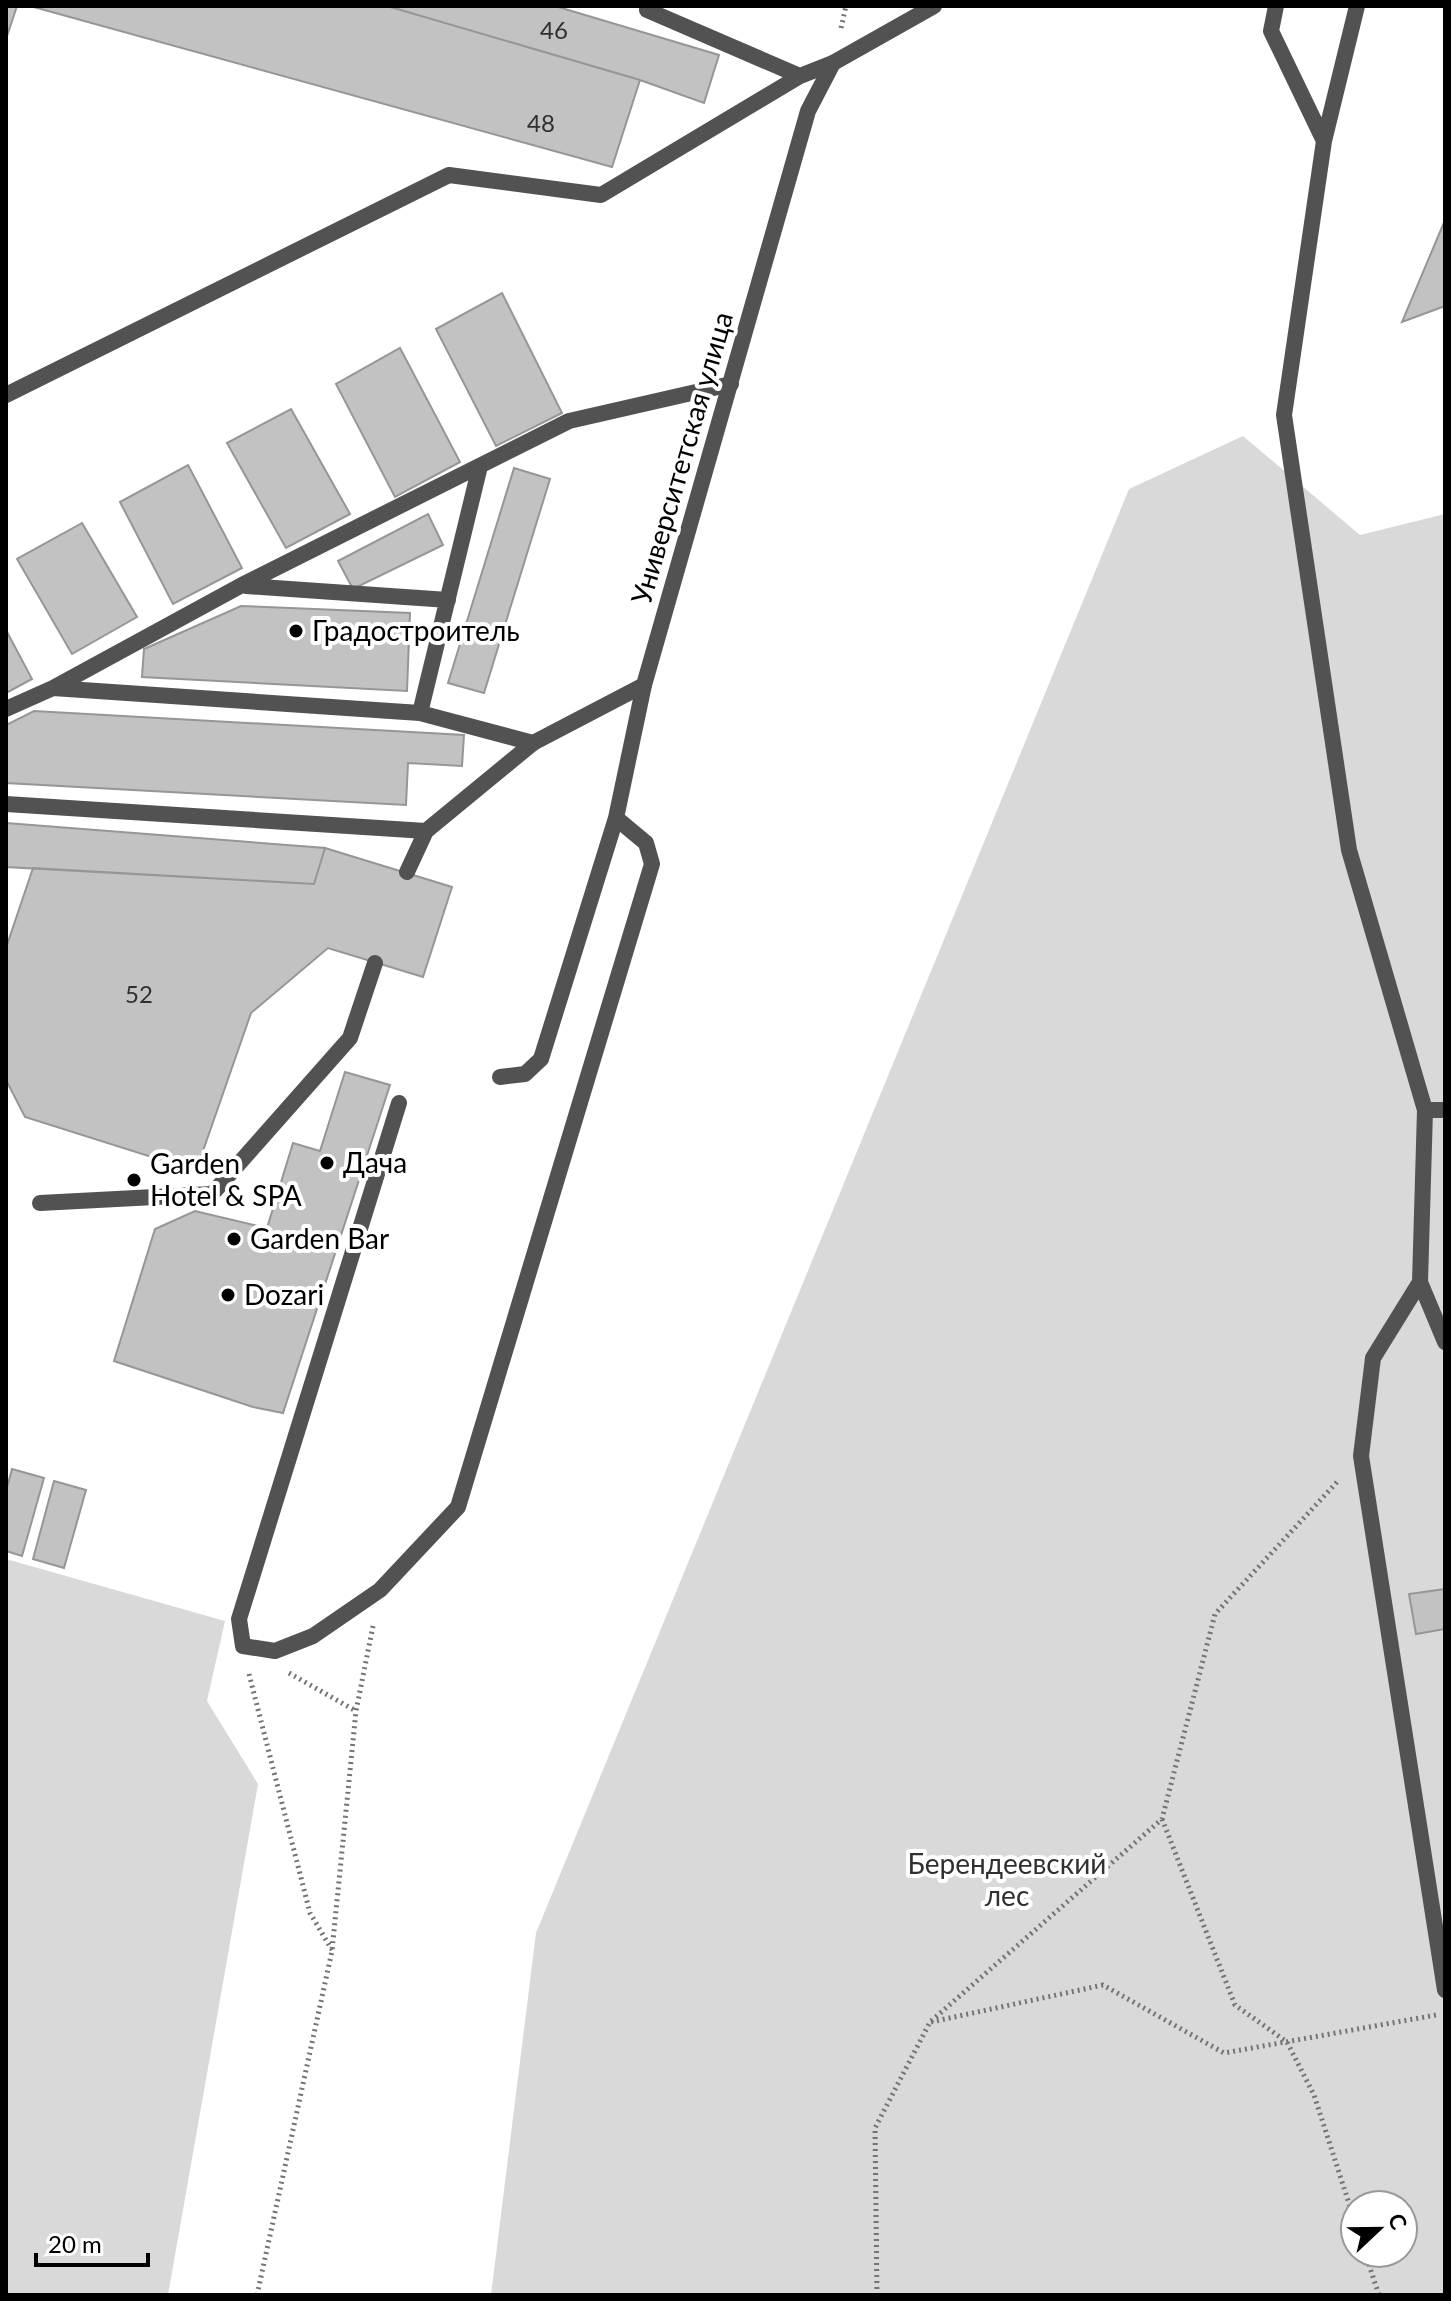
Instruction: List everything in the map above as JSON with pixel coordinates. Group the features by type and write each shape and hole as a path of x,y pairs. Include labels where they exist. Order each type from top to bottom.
{"street":[{"path":"6,395 449,175 601,195 800,76 833,63 934,6"},
{"path":"1276,6 1271,31 1324,141"},
{"path":"1357,6 1324,141 1284,415 1349,850 1425,1110 1420,1282 1445,1342"},
{"path":"643,7 800,76"},
{"name":"Университетская улица","path":"500,1077 525,1074 541,1059 616,818 644,685 808,111 833,63"},
{"path":"6,709 53,688 242,585 569,421 731,384"},
{"path":"420,713 480,466"},
{"path":"242,585 448,600"},
{"path":"407,872 426,831 533,743 644,685"},
{"path":"53,688 420,713 533,743"},
{"path":"6,804 426,831"},
{"path":"399,1103 239,1619 243,1646 275,1651 313,1636 380,1590 458,1507 652,864 646,843 616,818"},
{"path":"40,1203 212,1194 350,1038 375,963"},
{"path":"1425,1110 1445,1110"},
{"path":"1420,1282 1373,1358 1361,1456 1445,1990"}],"path":[{"path":"877,2295 875,2128 930,2022 1162,1819 1215,1614 1361,1456"},
{"path":"257,2295 332,1951 356,1711 380,1590"},
{"path":"243,1646 356,1711"},
{"path":"243,1646 310,1913 332,1951"},
{"path":"1162,1819 1235,2005 1287,2042 1314,2095 1344,2189"},
{"path":"930,2022 1103,1985 1224,2053 1445,2014"},
{"path":"1370,2269 1379,2295"}],"green space":[{"name":"Берендеевский лес","path":"1243,436 1360,535 1445,514 1445,2295 491,2295 536,1933 1129,489"},
{"path":"6,1559 225,1621 207,1701 258,1784 168,2295 6,2295"}],"building":[{"path":"6,6 17,6 6,39"},
{"path":"30,6 387,6 640,80 612,167"},
{"path":"387,6 555,6 719,55 704,103 640,80"},
{"path":"1445,220 1445,306 1402,322"},
{"path":"502,293 562,413 496,446 436,329"},
{"path":"400,348 460,462 395,497 336,384"},
{"path":"291,409 350,514 286,548 227,443"},
{"path":"188,465 242,568 173,604 120,502"},
{"path":"514,468 550,479 484,693 448,683"},
{"path":"428,514 443,545 353,589 338,561"},
{"path":"82,523 137,617 72,654 17,559"},
{"name":"Градостроитель","path":"241,606 410,613 407,691 142,677 144,649"},
{"path":"6,630 32,679 6,693"},
{"path":"34,711 464,735 462,766 408,763 406,805 6,783 6,725"},
{"path":"6,823 325,848 314,884 6,867"},
{"path":"325,848 452,887 423,977 328,948 251,1013 196,1171 25,1117 6,1080 6,948 33,868 314,884"},
{"name":"Dozari","path":"345,1072 390,1085 283,1413 253,1407 114,1361 155,1229 195,1211 267,1228 293,1143 320,1151"},
{"path":"12,1469 44,1478 22,1556 6,1551 6,1491"},
{"path":"54,1481 86,1490 64,1568 33,1559"},
{"path":"1445,1589 1445,1629 1416,1634 1409,1594"}],"place":[{"name":"Градостроитель","path":"296,631"},
{"name":"Дача","path":"327,1163"},
{"name":"Garden Hotel & SPA","path":"134,1180"},
{"name":"Garden Bar","path":"234,1239"},
{"name":"Dozari","path":"228,1295"}]}
